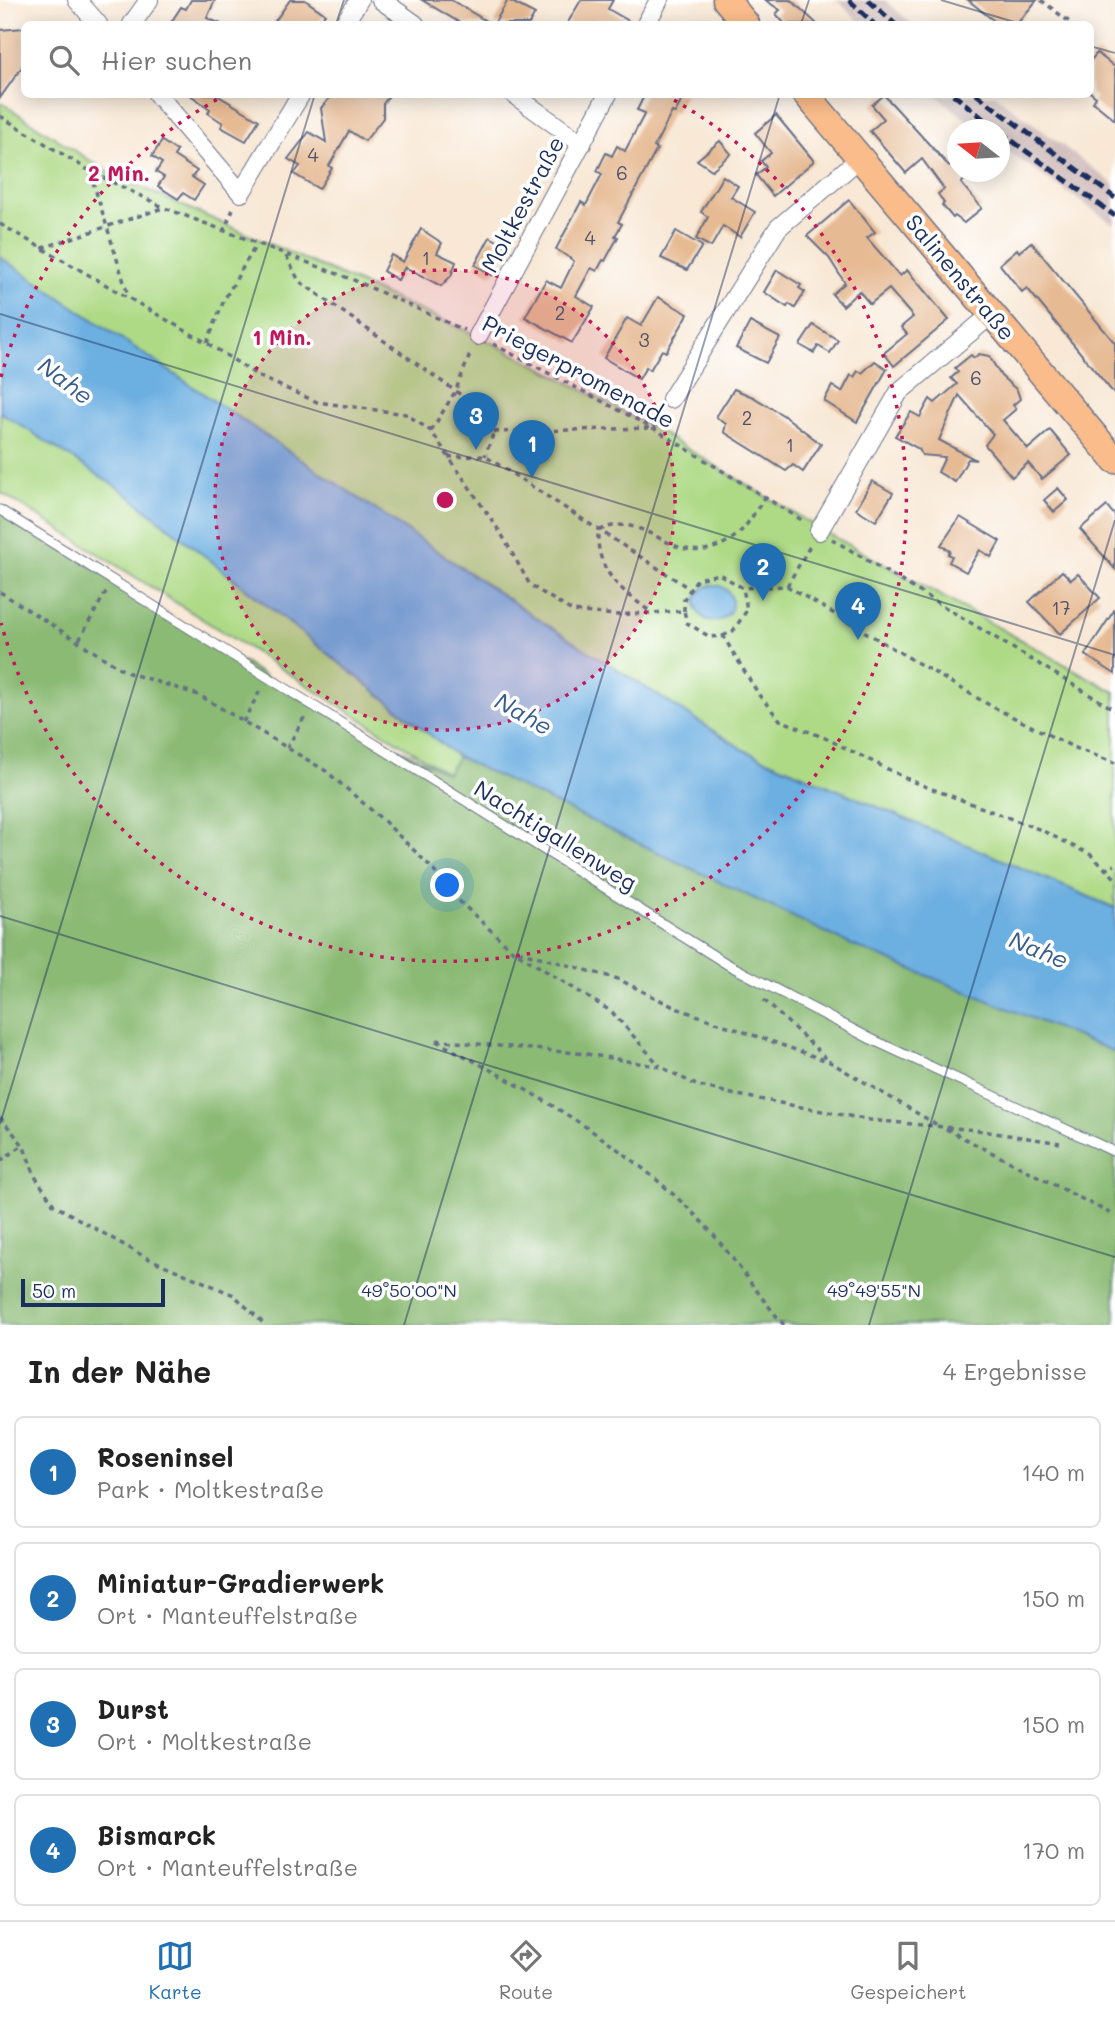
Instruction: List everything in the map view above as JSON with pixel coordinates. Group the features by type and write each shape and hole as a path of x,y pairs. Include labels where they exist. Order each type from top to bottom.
{"main road":[{"path":"726,0 744,21"},
{"name":"Salinenstraße","path":"809,98 1115,460"}],"street":[{"path":"77,0 95,21"},
{"path":"134,21 149,0"},
{"path":"346,21 359,0"},
{"path":"381,0 411,21"},
{"path":"648,21 659,0"},
{"path":"160,98 241,193 299,98"},
{"path":"519,98 582,144"},
{"name":"Moltkestraße","path":"478,336 606,98"},
{"path":"671,399 778,228 861,157"},
{"path":"819,531 899,392 992,314"}],"lane":[{"name":"Nachtigallenweg","path":"0,510 727,964 871,1040 1115,1152"}],"path":[{"path":"1041,0 1068,21"},
{"name":"Priegerpromenade","path":"0,116 90,171 165,208 356,281 478,336 653,428 1115,710"},
{"path":"90,171 128,298"},
{"path":"223,232 241,193"},
{"path":"42,248 165,208"},
{"path":"0,224 207,343 260,377 317,401 406,414 431,431 502,535 530,585 572,611 615,615 684,611"},
{"path":"207,343 223,300 256,244"},
{"path":"286,255 299,281 481,409 494,432"},
{"path":"431,431 455,392 478,336"},
{"path":"494,432 653,428"},
{"path":"485,456 494,432"},
{"path":"448,457 485,456 690,589"},
{"path":"598,531 614,523 633,525 689,551 716,546 732,539 765,498"},
{"path":"598,531 597,551 616,585 650,611"},
{"path":"787,586 819,531"},
{"path":"743,587 747,610 733,631 723,636 710,637 687,623 684,598 697,579 719,574 743,587 787,586 990,706 1073,747 1115,763"},
{"path":"0,592 126,672 198,695 326,771 384,821 428,864 457,899 512,950 612,1012 661,1067"},
{"path":"79,640 104,595"},
{"path":"723,636 759,695 780,720 825,738 914,782 1041,830 1091,855 1115,878"},
{"path":"243,722 258,693"},
{"path":"287,748 303,720"},
{"path":"1104,870 1115,865"},
{"path":"512,950 618,979 676,1008 835,1064"},
{"path":"754,991 810,1046 835,1064 942,1127 1115,1216"},
{"path":"784,1325 692,1211 638,1164 514,1082 434,1040 587,1054 661,1067 696,1085 870,1120 1065,1144 1075,1133"},
{"path":"0,1117 23,1145 36,1178 54,1205 145,1257 234,1295 265,1325"},
{"path":"0,1161 23,1145"}],"shaded area":[{"path":"837,0 884,0 908,21 859,21"},
{"path":"940,98 999,98 1115,185 1115,225 1010,153 1010,119 966,119"}],"green space":[{"path":"0,102 111,174 478,336 548,371 653,428 818,528 1115,692 1115,908 744,750 541,621 0,257"},
{"path":"0,412 123,491 458,757 447,773 0,492"},
{"path":"0,510 311,705 447,773 458,757 852,945 1115,1052 1115,1325 0,1325"}],"water":[{"name":"Nahe","path":"0,257 541,621 744,750 1115,908 1115,1052 852,945 458,757 123,491 0,412"},
{"path":"714,585 727,590 732,603 727,616 714,621 701,616 696,603 701,590"}],"building":[{"path":"191,0 215,0 207,18 214,21 172,21 181,7 186,9"},
{"path":"290,0 305,0 325,14 319,21 275,21"},
{"path":"422,0 451,0 486,21 457,21"},
{"path":"508,0 535,14 531,21 496,21"},
{"path":"581,0 613,0 608,9 629,21 569,21"},
{"path":"765,0 791,0 814,21 782,21 776,14 780,10"},
{"path":"968,0 1037,0 1020,21 994,21"},
{"path":"21,28 21,68 0,98 0,30"},
{"path":"1097,53 1115,67 1115,120 1093,102 1096,97 1094,56"},
{"path":"195,98 222,98 259,120 246,141 221,127 223,123 208,113 210,109"},
{"path":"330,98 387,98 383,104 383,118 365,141 349,131 319,189 294,174 300,166 288,159 309,132 326,142 321,108"},
{"path":"643,98 683,98 675,113 672,112 654,147 657,149 618,222 622,224 615,236 618,237 597,271 591,268 576,296 594,307 572,343 525,317 546,280 561,288 574,261 556,249 581,202 586,205 602,174 597,171 606,153 612,156 617,146 625,151 645,113 637,110"},
{"path":"880,98 887,98 947,164 947,182 962,182 982,208 964,223 955,216 953,218 942,205 944,203 938,194 944,189 922,159 906,173 870,131 884,119 872,105"},
{"path":"776,115 814,161 773,196 756,175 766,167 761,161 771,153 755,133"},
{"path":"162,141 177,151 174,156 197,171 192,177 204,185 194,200 183,193 178,199 158,186 164,177 156,172 162,163 152,156"},
{"path":"720,141 731,154 712,170 697,160"},
{"path":"723,176 738,186 731,197 755,212 740,237 723,226 711,247 696,239 708,217 701,212"},
{"path":"849,200 875,232 867,238 900,276 907,270 949,320 894,366 884,353 907,334 901,327 913,317 889,289 870,304 859,291 843,306 832,294 845,283 829,258 807,236"},
{"path":"421,229 442,243 437,253 456,262 451,276 441,286 405,267 398,280 383,271 391,255 403,262"},
{"path":"676,231 702,246 687,270 661,258"},
{"path":"490,237 508,247 492,275 475,265"},
{"path":"1031,242 1115,343 1115,395 1027,288 1022,292 1001,266 1017,249 1019,252"},
{"path":"777,270 801,285 799,288 805,292 795,308 789,304 787,307 764,292"},
{"path":"658,297 688,314 666,352 662,350 650,370 646,367 639,379 604,358 627,318 641,326"},
{"path":"750,322 780,338 766,363 736,348"},
{"path":"813,325 838,340 830,353 818,346 814,353 800,345"},
{"path":"979,354 989,356 1001,376 1017,390 1020,399 1013,405 1016,409 1003,420 1028,449 1050,430 1071,455 1042,479 1028,463 1012,477 985,445 993,434 959,395 939,440 976,460 968,459 955,482 938,472 945,457 922,455 919,449 895,436 911,412 920,417 930,399 935,403 957,384 951,378 958,372 955,368 971,355 974,358"},
{"path":"875,361 887,369 857,422 824,401 832,386 842,392 851,375 854,377 858,371 862,373"},
{"path":"734,389 786,417 821,444 803,472 793,465 786,471 724,432 726,424 716,417"},
{"path":"872,481 893,493 876,521 856,509"},
{"path":"1058,488 1068,500 1054,512 1044,500"},
{"path":"1107,506 1115,516 1115,569 1080,529"},
{"path":"960,517 1000,541 991,557 980,550 966,572 949,562 952,556 948,554 950,551 941,545"},
{"path":"1062,571 1071,580 1078,574 1100,598 1060,634 1029,602"},
{"path":"1115,609 1115,674 1085,655"}],"railway":[{"path":"849,0 871,21"},
{"path":"868,0 892,21"},
{"path":"958,98 984,119"},
{"path":"981,98 1115,198"},
{"path":"1010,139 1115,216"}],"place":[{"name":"Durst","path":"476,450"},
{"name":"Roseninsel","path":"532,478"},
{"name":"Miniatur-Gradierwerk","path":"763,601"},
{"name":"Bismarck","path":"858,640"}]}
